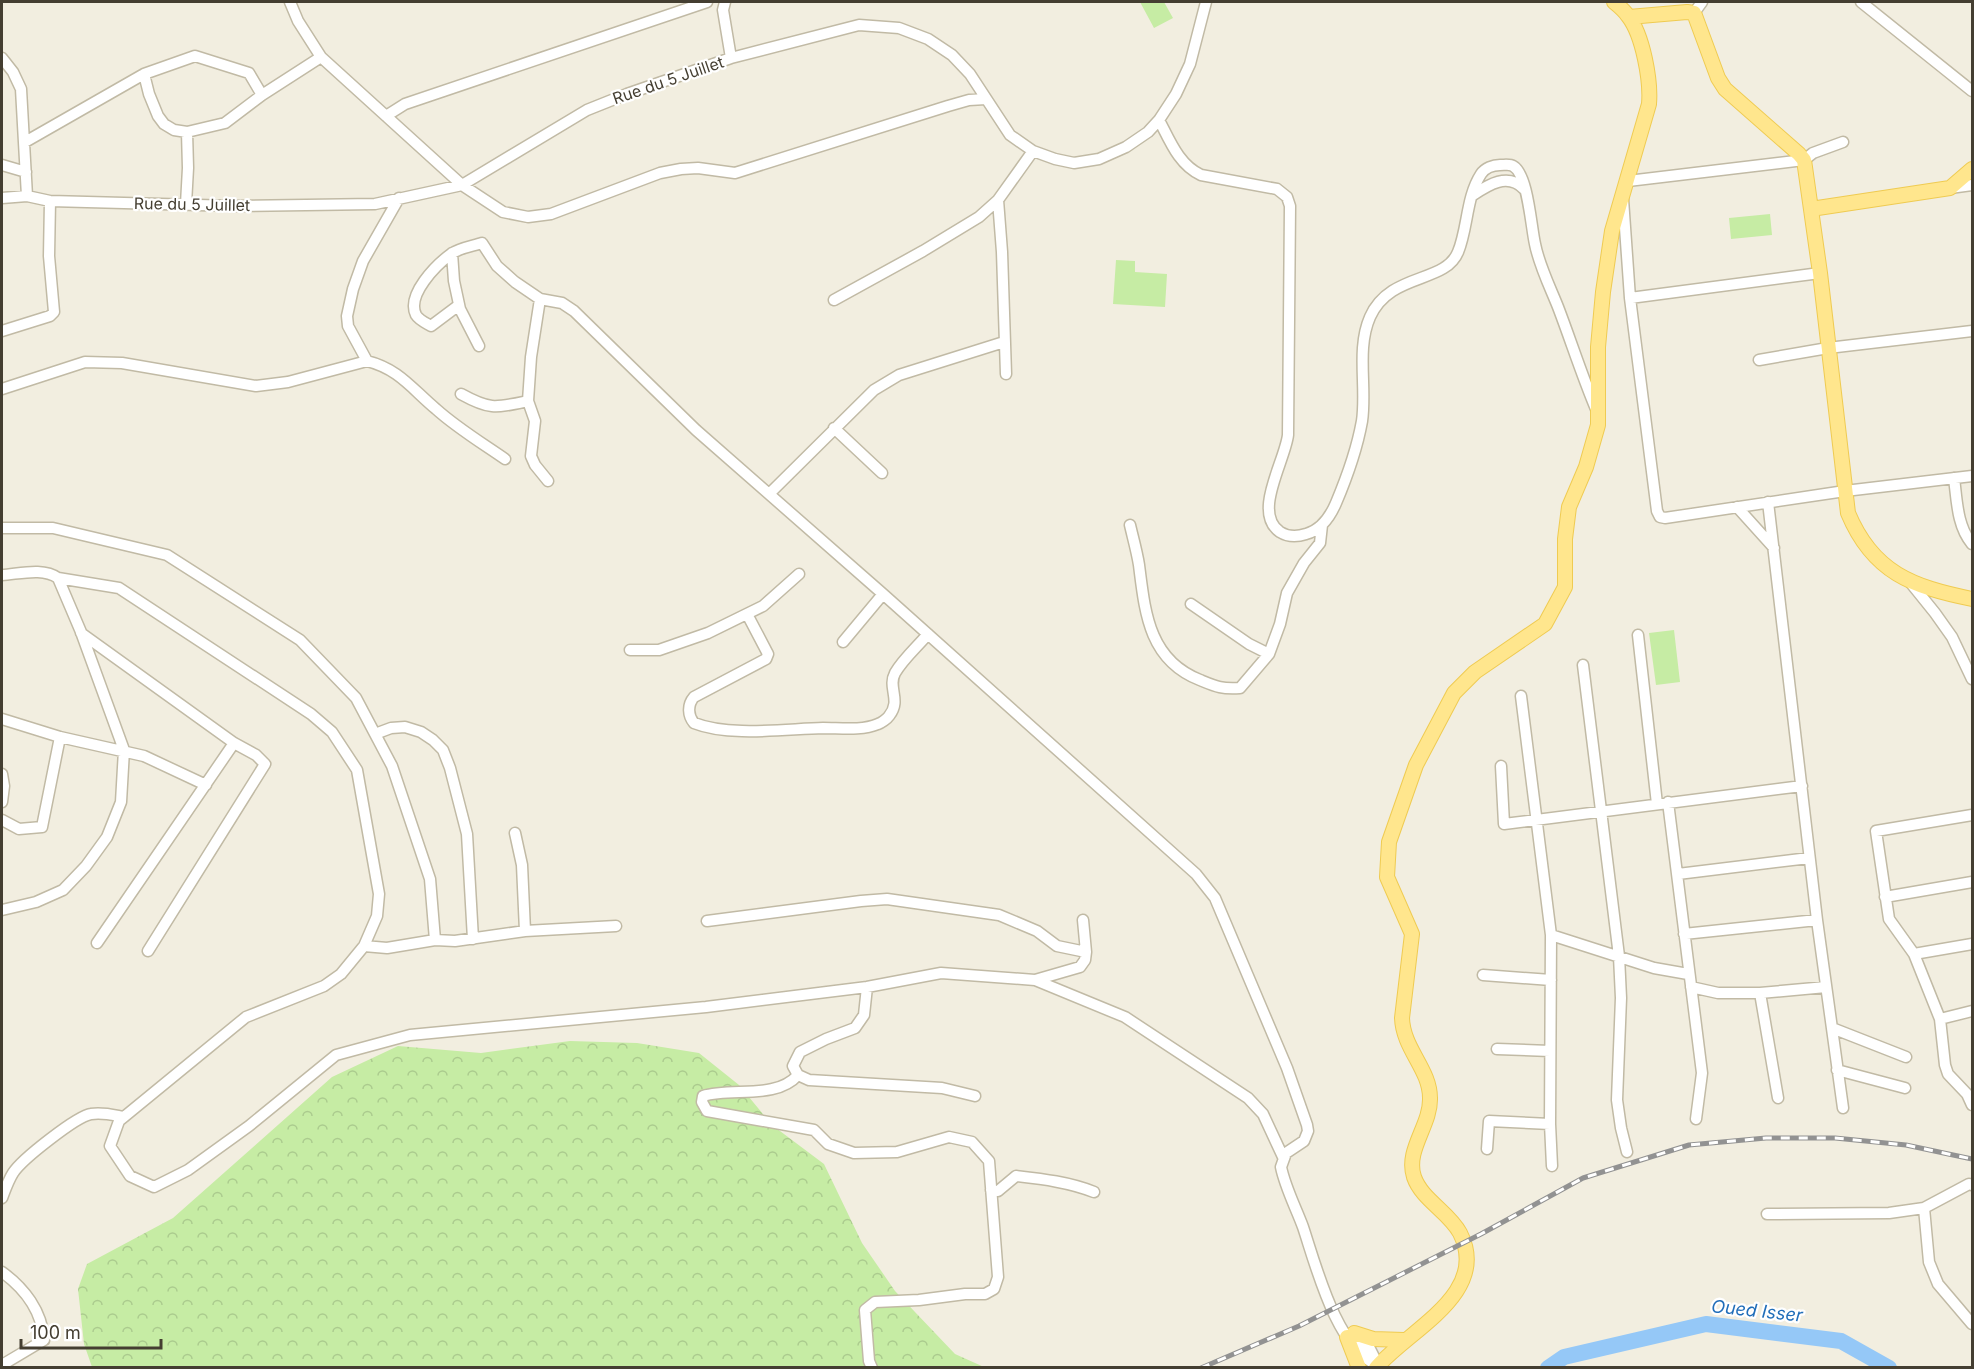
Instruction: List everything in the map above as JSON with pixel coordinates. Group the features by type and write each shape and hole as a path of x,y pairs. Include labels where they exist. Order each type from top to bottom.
{"main road":[{"path":"1377,1366 1452,1299 1465,1275 1468,1261 1460,1232 1421,1190 1413,1176 1416,1146 1431,1098 1428,1083 1402,1031 1412,934 1387,877 1389,842 1399,808 1416,765 1454,693 1475,672 1545,624 1564,587 1565,539 1569,507 1586,467 1598,425 1598,347 1612,231 1649,104 1651,88 1643,51 1629,17 1614,2"},
{"path":"1629,17 1698,7 1718,78 1725,89 1804,160 1820,273 1848,513 1856,532 1884,567 1925,589 1972,599"},
{"path":"1811,209 1950,188 1972,169"},
{"path":"1359,1368 1350,1335 1373,1339 1404,1340"}],"street":[{"path":"290,2 297,21 321,57 462,185 504,212 528,218 551,214 660,173 698,168 735,173 948,106 969,100 986,99"},
{"path":"386,116 405,104 707,2"},
{"path":"725,2 723,10 731,58"},
{"name":"Rue du 5 Juillet","path":"2,198 27,196 50,201 235,206 375,204 462,185 586,110 731,58 859,26 899,28 928,39 952,55 970,74 1010,135 1033,151 1074,163 1099,159 1126,147 1148,132 1159,120 1176,94 1190,64 1206,2"},
{"path":"1861,2 1972,91"},
{"path":"25,141 144,74 195,56 249,73 262,95"},
{"path":"144,74 158,116 164,124 174,130 187,132 225,123 262,95 321,57"},
{"path":"2,58 13,72 21,89 27,196"},
{"path":"1159,120 1182,162 1191,170 1201,175 1277,189 1287,197 1290,206 1288,435 1287,446 1270,494 1268,508 1270,520 1276,529 1286,536 1311,533 1323,525 1333,511 1352,460 1362,421 1364,343 1370,318 1388,292 1451,264 1458,253 1481,173 1494,165 1511,165 1516,168 1526,192 1536,251 1599,414"},
{"path":"186,204 189,168 187,132"},
{"path":"1628,181 1804,160 1811,154 1843,142"},
{"path":"834,300 979,217 998,200 1033,151"},
{"path":"2,165 26,172"},
{"path":"1473,195 1495,182 1511,180 1519,183 1526,192"},
{"path":"1950,188 1972,185"},
{"path":"367,362 348,326 347,316 363,261 399,198"},
{"path":"1623,198 1630,298 1657,511 1660,517 1972,476"},
{"path":"998,200 1006,374"},
{"path":"2,331 50,316 54,312 49,256 50,201"},
{"path":"459,305 431,326 417,317 413,305 415,295 422,283 452,253 482,243 497,266 515,282 540,299 561,303 574,311 696,430 1196,874 1215,898 1287,1068 1307,1125 1308,1131 1304,1141 1290,1149 1283,1157"},
{"path":"452,253 459,305 479,346"},
{"path":"1630,298 1820,273"},
{"path":"540,299 531,357 528,401 535,421 531,456 548,481"},
{"path":"1759,360 1828,348 1972,331"},
{"path":"769,494 874,390 899,375 1004,342"},
{"path":"2,389 84,362 122,363 256,386 288,381 367,362 391,369 436,409 505,459"},
{"path":"460,394 486,406 498,407 528,401"},
{"path":"834,428 882,473"},
{"path":"1954,478 1960,521 1966,537 1972,544"},
{"path":"1768,502 1809,858 1843,1108"},
{"path":"1737,507 1774,548"},
{"path":"1130,525 1139,563 1142,598 1149,626 1165,656 1188,675 1221,689 1240,688 1269,654 1280,624 1287,593 1304,563 1320,543 1323,525"},
{"path":"2,528 53,528 167,555 300,640 356,698 392,766 430,879 435,940"},
{"path":"2,576 43,572 52,573 58,578 81,632 124,750 121,802 107,837 86,866 63,890 36,902 2,910"},
{"path":"630,650 644,651 673,646 708,633 771,601 799,574"},
{"path":"58,578 119,588 311,714 332,732 357,771 379,894 378,916 364,946 341,974 324,986 246,1017 119,1121 110,1146 130,1176 154,1187 188,1170 249,1126 336,1055 410,1035 706,1007 867,987 941,973 1035,980 1125,1017 1248,1098 1263,1114 1283,1157 1282,1172 1335,1317 1350,1335 1370,1349 1377,1366"},
{"path":"1910,582 1952,637 1972,679"},
{"path":"843,642 883,594"},
{"path":"1191,604 1241,639 1269,654"},
{"path":"747,614 768,654 766,659 694,698 690,702 689,712 694,723 713,729 753,731 854,728 879,724 889,717 895,705 896,698 892,683 895,673 928,634"},
{"path":"81,632 234,743 256,755 265,764 148,951"},
{"path":"1638,635 1663,803 1678,874 1688,974 1702,1072 1696,1119"},
{"path":"1583,665 1619,956 1621,998 1617,1100 1627,1152"},
{"path":"1521,696 1551,935 1550,1124 1552,1166"},
{"path":"2,718 60,737 144,756 206,785"},
{"path":"375,734 391,728 405,727 421,732 443,750 467,834 473,939"},
{"path":"2,820 19,829 42,827 60,737"},
{"path":"97,943 234,743"},
{"path":"1501,766 1504,824 1802,786"},
{"path":"2,774 4,786 2,802"},
{"path":"1972,815 1876,831 1889,919 1914,954 1940,1019 1948,1074 1970,1089 1972,1105"},
{"path":"514,833 522,865 525,931"},
{"path":"1678,874 1809,858"},
{"path":"1885,897 1972,882"},
{"path":"707,921 887,899 999,915 1037,931 1057,946 1086,952"},
{"path":"1035,980 1080,967 1085,960 1086,952 1083,920"},
{"path":"1684,934 1817,921"},
{"path":"364,946 387,948 435,940 455,941 525,931 616,926"},
{"path":"1551,935 1654,968 1688,974"},
{"path":"1914,954 1972,944"},
{"path":"1483,975 1551,980"},
{"path":"867,987 864,1015 855,1028 800,1052 793,1065 798,1075 809,1080 942,1088 975,1096"},
{"path":"1691,987 1718,993 1760,993 1826,987"},
{"path":"1760,993 1778,1098"},
{"path":"1940,1019 1972,1011"},
{"path":"1832,1028 1905,1057"},
{"path":"1497,1049 1550,1051"},
{"path":"1838,1070 1905,1088"},
{"path":"798,1075 790,1083 771,1089 714,1092 703,1096 702,1102 707,1111 814,1130 828,1144 854,1153 897,1152 950,1137 972,1142 989,1161 998,1277 994,1289 985,1294 875,1302 865,1310 869,1361 872,1368"},
{"path":"2,1198 14,1172 28,1156 88,1114 106,1113 124,1117"},
{"path":"1488,1149 1489,1121 1550,1124"},
{"path":"991,1190 998,1191 1016,1176 1045,1180 1094,1192"},
{"path":"1767,1214 1889,1213 1924,1208 1969,1184 1972,1185"},
{"path":"1924,1208 1929,1262 1938,1284 1972,1324"},
{"path":"2,1272 16,1282 32,1301 44,1340 2,1365"}],"green space":[{"path":"1140,2 1164,2 1173,18 1154,28"},
{"path":"1770,214 1772,235 1731,239 1729,218"},
{"path":"1116,260 1135,261 1135,272 1167,274 1165,307 1113,304"},
{"path":"1674,630 1680,682 1656,685 1649,633"},
{"path":"570,1041 637,1043 699,1053 739,1085 772,1125 824,1164 862,1243 895,1291 955,1354 984,1367 92,1367 84,1344 78,1289 87,1264 173,1218 332,1077 398,1046 481,1053"}],"waterway":[{"name":"Oued Isser","path":"1548,1368 1564,1357 1706,1324 1841,1341 1889,1368"}],"railway":[{"path":"1201,1368 1299,1326 1481,1234 1583,1178 1689,1145 1766,1138 1835,1138 1906,1145 1972,1159"}]}
